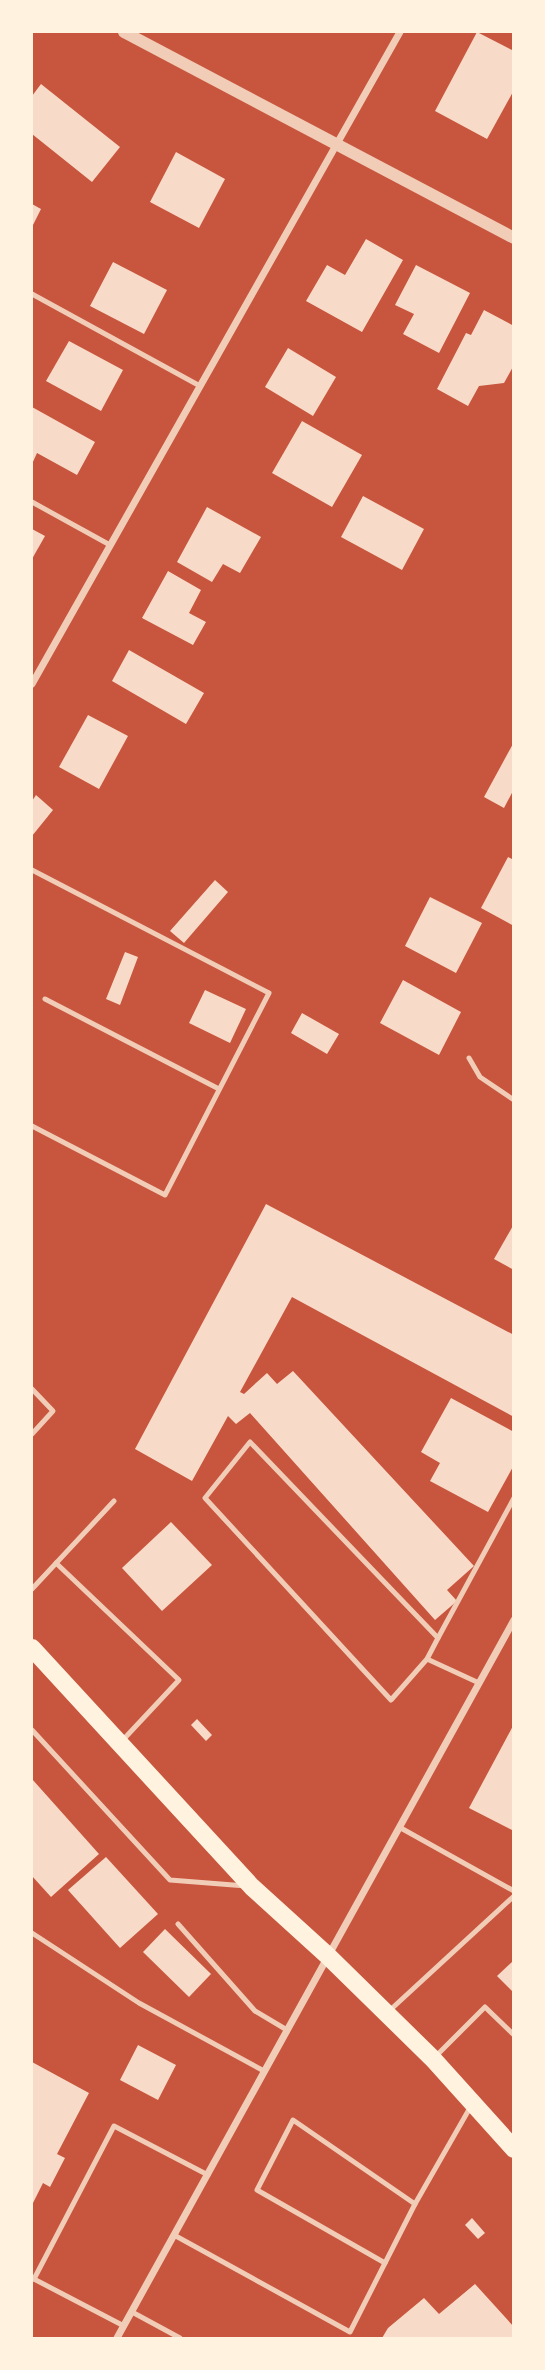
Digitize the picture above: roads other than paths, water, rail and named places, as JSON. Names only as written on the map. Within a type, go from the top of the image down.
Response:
[{"type":"main road","points":[[32,1648],[252,1887],[328,1956],[433,2059],[513,2146]]},
{"type":"street","points":[[124,32],[513,238]]},
{"type":"street","points":[[32,684],[400,32]]},
{"type":"street","points":[[117,2339],[513,1620]]},
{"type":"lane","points":[[32,294],[200,386]]},
{"type":"lane","points":[[32,502],[110,545]]},
{"type":"lane","points":[[32,870],[269,993],[165,1195],[32,1126]]},
{"type":"lane","points":[[45,999],[219,1090]]},
{"type":"lane","points":[[468,1058],[480,1077],[513,1100]]},
{"type":"lane","points":[[32,1389],[53,1411],[32,1434]]},
{"type":"lane","points":[[438,1638],[250,1442],[205,1498],[391,1700],[427,1659],[513,1498]]},
{"type":"lane","points":[[32,1589],[114,1501]]},
{"type":"lane","points":[[56,1563],[179,1680],[119,1744]]},
{"type":"lane","points":[[427,1659],[479,1683]]},
{"type":"lane","points":[[32,1730],[170,1880],[252,1887]]},
{"type":"lane","points":[[399,1827],[513,1891]]},
{"type":"lane","points":[[386,2015],[513,1896]]},
{"type":"lane","points":[[177,1924],[255,2011],[287,2030]]},
{"type":"lane","points":[[32,1933],[139,2003],[264,2071]]},
{"type":"lane","points":[[433,2059],[485,2007],[513,2035]]},
{"type":"lane","points":[[174,2235],[350,2332],[415,2204],[472,2104]]},
{"type":"lane","points":[[385,2263],[257,2190],[293,2120],[415,2204]]},
{"type":"lane","points":[[124,2326],[33,2279],[114,2126],[208,2175]]},
{"type":"lane","points":[[132,2312],[180,2339]]}]
